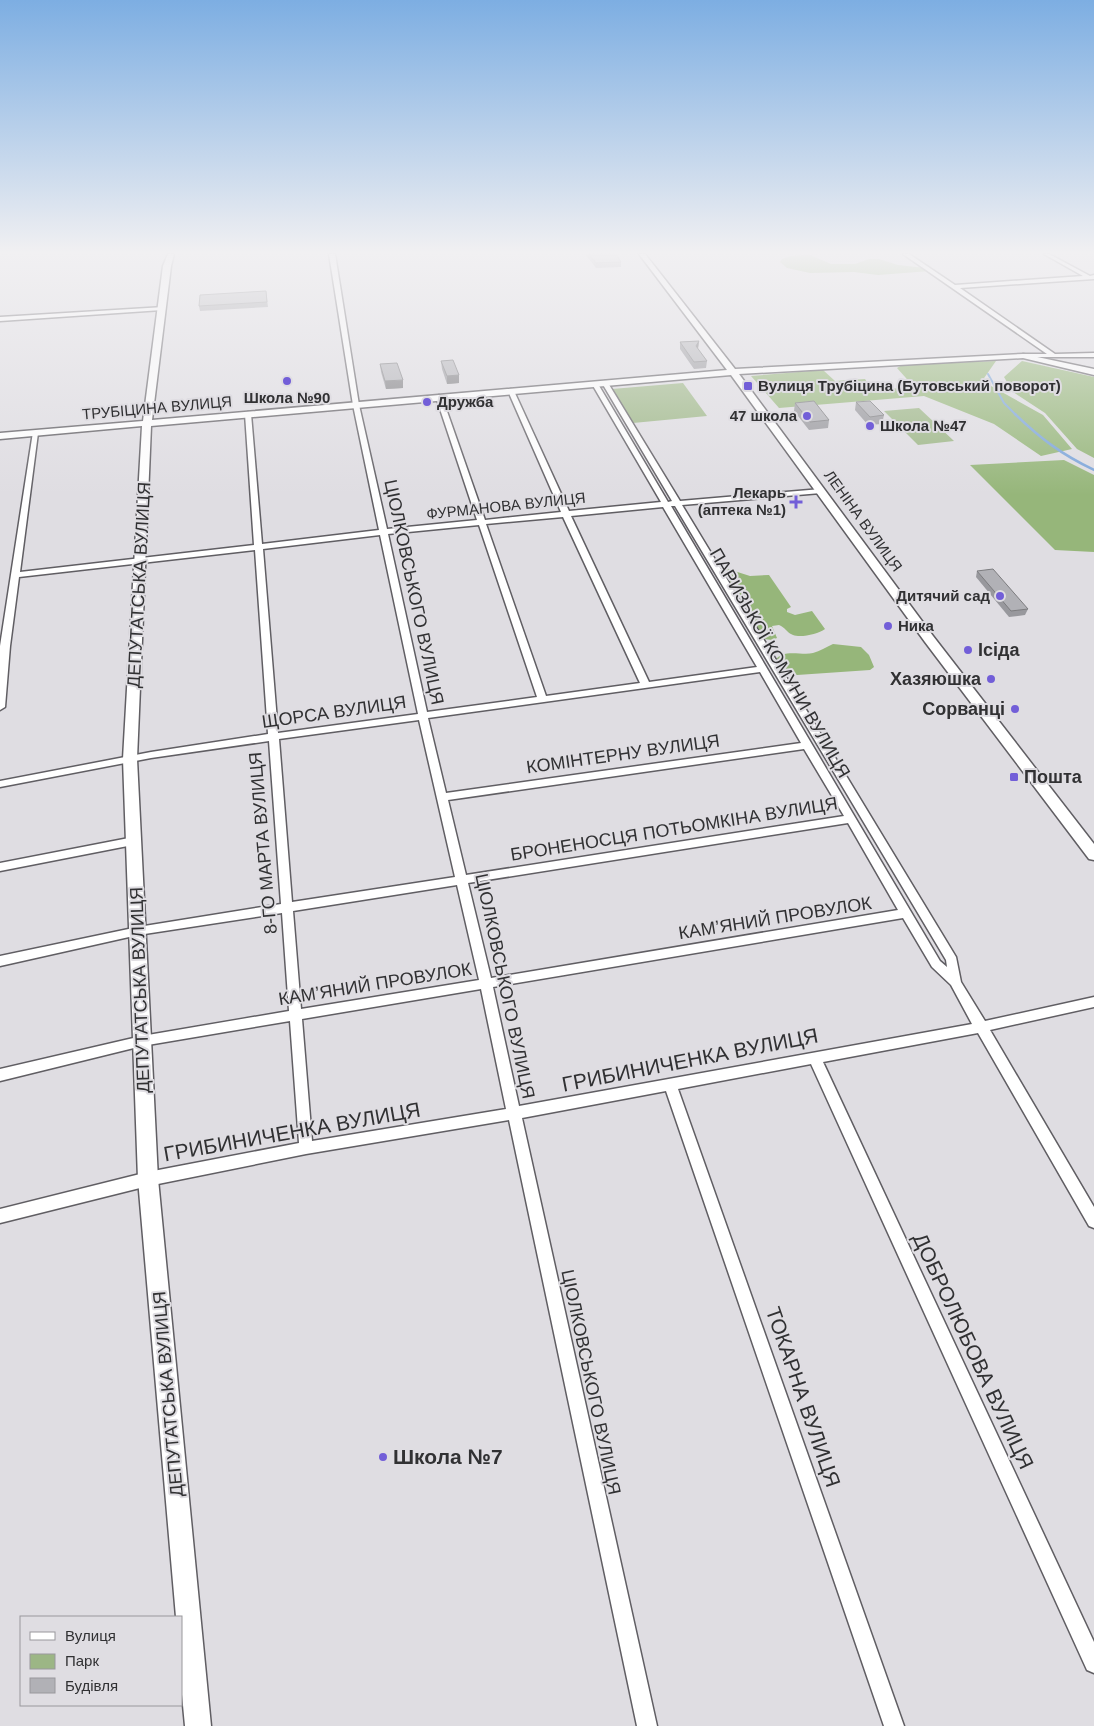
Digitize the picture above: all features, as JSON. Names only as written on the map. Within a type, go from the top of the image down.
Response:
[{"type":"street","name":"ДЕПУТАТСЬКА ВУЛИЦЯ","points":[[159,335],[147,423],[130,760],[148,1179],[198,1726]]},
{"type":"street","name":"ЦІОЛКОВСЬКОГО ВУЛИЦЯ","points":[[345,335],[356,405],[385,532],[423,716],[463,880],[515,1113],[647,1726]]},
{"type":"street","name":"ЛЕНІНА ВУЛИЦЯ","points":[[704,335],[929,639],[1094,855]]},
{"type":"street","points":[[1022,335],[1053,356]]},
{"type":"street","name":"ТРУБІЦИНА ВУЛИЦЯ","points":[[0,436],[733,372],[1023,356],[1094,355]]},
{"type":"street","points":[[1023,356],[1094,372]]},
{"type":"street","name":"ПАРИЗЬКОЇ КОМУНИ ВУЛИЦЯ","points":[[600,384],[677,503],[952,960],[955,982]]},
{"type":"street","name":"ПАРИЗЬКОЇ КОМУНИ ВУЛИЦЯ","points":[[600,384],[666,504],[851,820],[936,964],[955,982],[1094,1221]]},
{"type":"street","points":[[512,391],[566,514],[646,685]]},
{"type":"street","points":[[439,398],[542,699]]},
{"type":"street","name":"8-ГО МАРТА ВУЛИЦЯ","points":[[248,414],[272,737],[306,1148]]},
{"type":"street","points":[[0,707],[5,646],[34,433]]},
{"type":"street","name":"ФУРМАНОВА ВУЛИЦЯ","points":[[16,575],[385,532],[666,504],[821,491]]},
{"type":"street","name":"ЩОРСА ВУЛИЦЯ","points":[[0,784],[130,760],[272,737],[763,669]]},
{"type":"street","name":"КОМІНТЕРНУ ВУЛИЦЯ","points":[[443,798],[807,745]]},
{"type":"street","name":"БРОНЕНОСЦЯ ПОТЬОМКІНА ВУЛИЦЯ","points":[[0,961],[138,931],[851,820]]},
{"type":"street","points":[[0,868],[134,841]]},
{"type":"street","name":"КАМ’ЯНИЙ ПРОВУЛОК","points":[[0,1075],[142,1041],[906,913]]},
{"type":"street","name":"ГРИБИНИЧЕНКА ВУЛИЦЯ","points":[[0,1216],[148,1179],[306,1148],[515,1113],[814,1056],[982,1027],[1054,1009],[1094,1002]]},
{"type":"street","name":"ДОБРОЛЮБОВА ВУЛИЦЯ","points":[[814,1056],[1094,1663]]},
{"type":"street","name":"ТОКАРНА ВУЛИЦЯ","points":[[670,1084],[894,1726]]},
{"type":"green space","points":[[996,361],[982,381],[1043,415],[1072,449],[1041,456],[994,424],[924,396],[779,408],[751,376],[823,370],[835,381],[865,379],[871,388],[876,390],[914,387],[897,368],[902,365]]},
{"type":"green space","points":[[1022,361],[1094,377],[1094,458],[1077,449],[1045,413],[1013,392],[1004,377]]},
{"type":"green space","points":[[683,383],[707,416],[633,423],[612,389]]},
{"type":"green space","points":[[919,408],[954,441],[918,445],[884,411]]},
{"type":"green space","points":[[1064,460],[1094,475],[1094,552],[1055,550],[970,465]]},
{"type":"green space","points":[[728,569],[750,576],[769,575],[791,607],[787,609],[787,612],[795,615],[812,611],[825,629],[809,635],[796,636],[779,625],[772,626],[777,638],[772,640],[764,639],[721,570]]},
{"type":"green space","points":[[833,644],[861,647],[869,655],[874,667],[870,670],[797,675],[781,671],[775,661],[782,655],[813,653]]},
{"type":"building","points":[[699,341],[696,346],[707,361],[694,362],[680,342]]},
{"type":"building","points":[[453,360],[459,375],[447,376],[441,361]]},
{"type":"building","points":[[397,363],[403,380],[385,381],[380,364]]},
{"type":"building","points":[[814,401],[829,420],[810,422],[795,403]]},
{"type":"building","points":[[870,401],[884,415],[870,417],[856,402]]},
{"type":"building","points":[[993,569],[1028,609],[1011,611],[977,571]]},
{"type":"waterway","points":[[988,374],[1004,403],[1015,414]]},
{"type":"waterway","points":[[1015,414],[1052,445],[1094,470]]},
{"type":"place","name":"Школа №90","points":[[287,381]]},
{"type":"place","name":"Вулиця Трубіцина (Бутовський поворот)","points":[[748,386]]},
{"type":"place","name":"Дружба","points":[[427,402]]},
{"type":"place","name":"47 школа","points":[[807,416]]},
{"type":"place","name":"Школа №47","points":[[870,426]]},
{"type":"place","name":"Лекарь (аптека №1)","points":[[796,502]]},
{"type":"place","name":"Дитячий сад","points":[[1000,596]]},
{"type":"place","name":"Ника","points":[[888,626]]},
{"type":"place","name":"Ісіда","points":[[968,650]]},
{"type":"place","name":"Хазяюшка","points":[[991,679]]},
{"type":"place","name":"Сорванці","points":[[1015,709]]},
{"type":"place","name":"Пошта","points":[[1014,777]]},
{"type":"place","name":"Школа №7","points":[[383,1457]]}]
